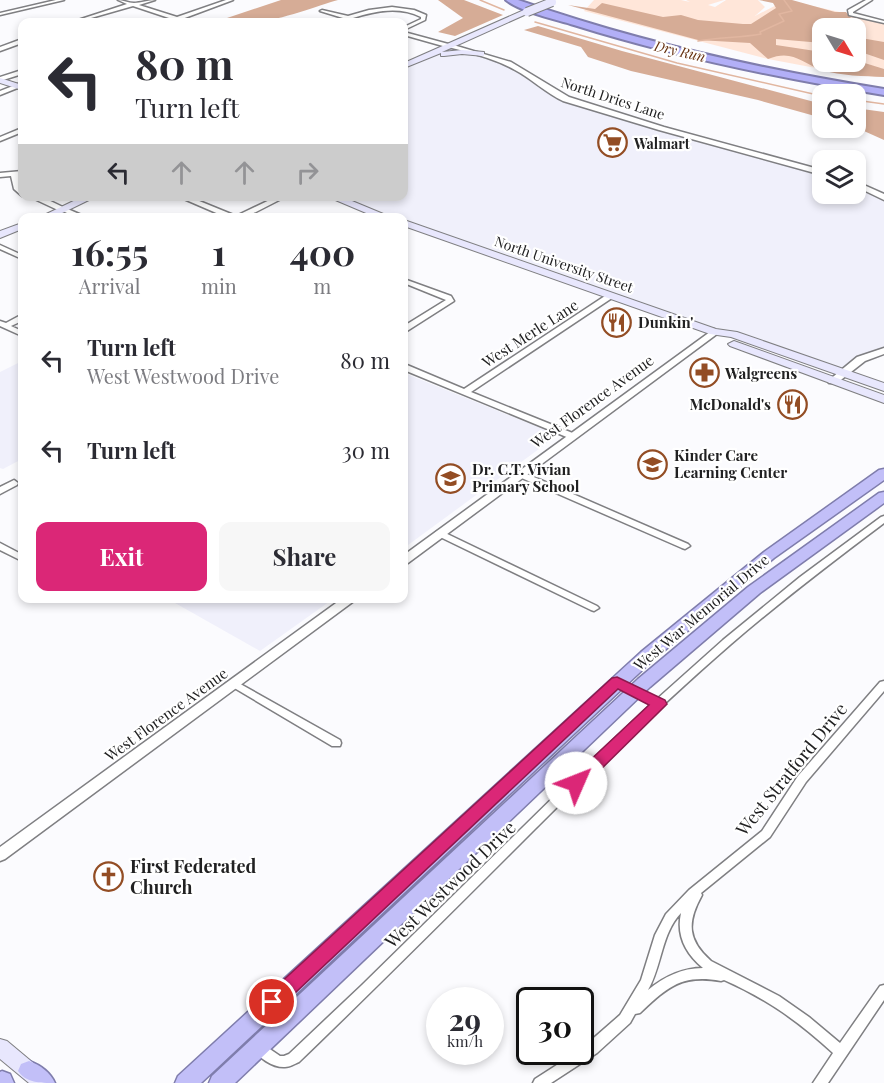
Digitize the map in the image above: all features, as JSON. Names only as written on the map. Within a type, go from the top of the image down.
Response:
[{"type":"highway","points":[[510,0],[591,27],[691,54],[764,71],[884,88]]},
{"type":"highway","points":[[530,0],[554,4],[647,37],[758,64],[884,88]]},
{"type":"highway","name":"West War Memorial Drive","points":[[186,1083],[617,682],[769,555],[884,473]]},
{"type":"highway","name":"West War Memorial Drive","points":[[220,1083],[635,691],[738,603],[857,514],[884,497]]},
{"type":"highway","points":[[177,1083],[272,1002]]},
{"type":"highway","points":[[225,1083],[258,1047]]},
{"type":"main road","points":[[408,65],[527,12],[554,4]]},
{"type":"main road","points":[[484,31],[468,44],[472,49],[484,55]]},
{"type":"main road","points":[[408,65],[451,52],[484,55]]},
{"type":"main road","points":[[0,80],[18,86]]},
{"type":"main road","points":[[54,213],[81,201]]},
{"type":"main road","points":[[343,201],[375,213]]},
{"type":"main road","name":"North University Street","points":[[408,224],[714,332],[733,334],[838,377],[884,387]]},
{"type":"main road","points":[[0,235],[18,228]]},
{"type":"main road","name":"North University Street","points":[[714,332],[725,340],[762,355],[794,361],[827,371],[884,399]]},
{"type":"main road","points":[[0,1047],[39,1079]]},
{"type":"street","points":[[0,14],[62,0]]},
{"type":"street","points":[[120,0],[173,18]]},
{"type":"street","points":[[88,18],[153,0]]},
{"type":"street","points":[[179,18],[231,0]]},
{"type":"street","points":[[870,0],[850,11],[851,14],[884,22]]},
{"type":"street","points":[[322,11],[348,18],[378,8],[406,8],[424,16],[423,20],[408,27]]},
{"type":"street","name":"North Dries Lane","points":[[408,35],[484,55],[516,67],[563,98],[812,170]]},
{"type":"street","points":[[0,49],[18,43]]},
{"type":"street","points":[[0,80],[18,73]]},
{"type":"street","points":[[0,93],[18,88]]},
{"type":"street","points":[[0,139],[18,132]]},
{"type":"street","points":[[0,175],[18,173]]},
{"type":"street","points":[[866,188],[884,197]]},
{"type":"street","points":[[44,201],[72,213]]},
{"type":"street","points":[[193,201],[223,213]]},
{"type":"street","points":[[247,213],[273,201]]},
{"type":"street","points":[[0,248],[18,255]]},
{"type":"street","points":[[408,283],[450,300],[449,303],[408,328]]},
{"type":"street","name":"West Merle Lane","points":[[465,392],[610,296]]},
{"type":"street","points":[[2,326],[18,320]]},
{"type":"street","points":[[2,326],[18,332]]},
{"type":"street","name":"West Florence Avenue","points":[[408,557],[714,332]]},
{"type":"street","points":[[838,377],[861,359],[884,351]]},
{"type":"street","points":[[408,369],[572,436]]},
{"type":"street","points":[[520,474],[685,546]]},
{"type":"street","points":[[0,491],[14,483]]},
{"type":"street","name":"West Westwood Drive","points":[[258,1047],[279,1062],[286,1062],[294,1058],[659,704],[752,621],[884,519]]},
{"type":"street","points":[[439,533],[594,608]]},
{"type":"street","points":[[0,546],[18,556]]},
{"type":"street","name":"West Florence Avenue","points":[[0,855],[345,603]]},
{"type":"street","points":[[617,682],[659,704]]},
{"type":"street","points":[[236,684],[336,743]]},
{"type":"street","name":"West Stratford Drive","points":[[540,1083],[592,1049],[620,1024],[642,992],[661,935],[670,917],[689,897],[766,834],[802,779],[884,684]]},
{"type":"street","points":[[710,879],[690,903],[685,931],[690,945],[701,961],[791,1010],[841,1052]]},
{"type":"street","points":[[620,1024],[657,988],[675,978],[698,973],[735,980]]},
{"type":"street","points":[[820,1083],[884,990]]},
{"type":"shaded area","points":[[281,0],[338,0],[278,18],[227,18]]},
{"type":"shaded area","points":[[438,0],[464,0],[503,15],[455,36],[438,32],[463,18]]},
{"type":"shaded area","points":[[594,0],[681,0],[690,2],[686,0],[724,0],[708,5],[715,7],[726,0],[758,0],[765,7],[755,16],[786,0],[884,22],[884,77],[837,72],[866,72],[866,18],[812,18],[812,67],[768,59],[584,11]]},
{"type":"shaded area","points":[[759,0],[792,0],[835,12],[846,12],[851,18],[812,18],[812,42],[776,39],[776,45],[812,50],[812,66],[791,56],[777,56],[768,59],[750,43],[698,40],[568,5],[595,9],[602,3],[663,17],[681,15],[698,20],[751,24],[776,8],[773,3]]},
{"type":"shaded area","points":[[538,26],[622,51],[812,101],[812,115],[758,100],[631,71],[588,57],[581,47],[524,30]]},
{"type":"shaded area","points":[[866,39],[884,42],[884,60],[866,54]]},
{"type":"shaded area","points":[[450,46],[492,57],[516,67],[563,98],[812,170],[812,204],[866,204],[866,188],[884,197],[884,351],[842,372],[408,221],[408,213],[385,213],[348,201],[408,201],[408,64]]},
{"type":"shaded area","points":[[866,63],[884,69],[884,77],[829,72],[866,72]]},
{"type":"shaded area","points":[[866,110],[884,112],[884,140],[866,132]]},
{"type":"shaded area","points":[[18,363],[18,461],[3,469],[0,468],[0,372]]},
{"type":"shaded area","name":"Dr. C.T. Vivian Primary School","points":[[408,375],[558,435],[408,545]]},
{"type":"shaded area","points":[[175,603],[327,603],[260,651]]},
{"type":"waterway","name":"Dry Run","points":[[480,0],[504,10]]},
{"type":"waterway","points":[[698,41],[761,34],[760,32],[784,21],[779,14],[792,11],[784,0]]},
{"type":"waterway","name":"Dry Run","points":[[535,22],[677,63],[812,94]]},
{"type":"waterway","name":"Dry Run","points":[[866,102],[884,104]]},
{"type":"place","name":"Walmart","points":[[613,143]]},
{"type":"place","name":"Dunkin'","points":[[617,322]]},
{"type":"place","name":"Walgreens","points":[[704,373]]},
{"type":"place","name":"McDonald's","points":[[792,404]]},
{"type":"place","name":"Kinder Care Learning Center","points":[[653,464]]},
{"type":"place","name":"Dr. C.T. Vivian Primary School","points":[[451,478]]},
{"type":"place","name":"First Federated Church","points":[[109,876]]},
{"type":"route","points":[[272,1002],[617,682],[659,704],[576,783]]}]
